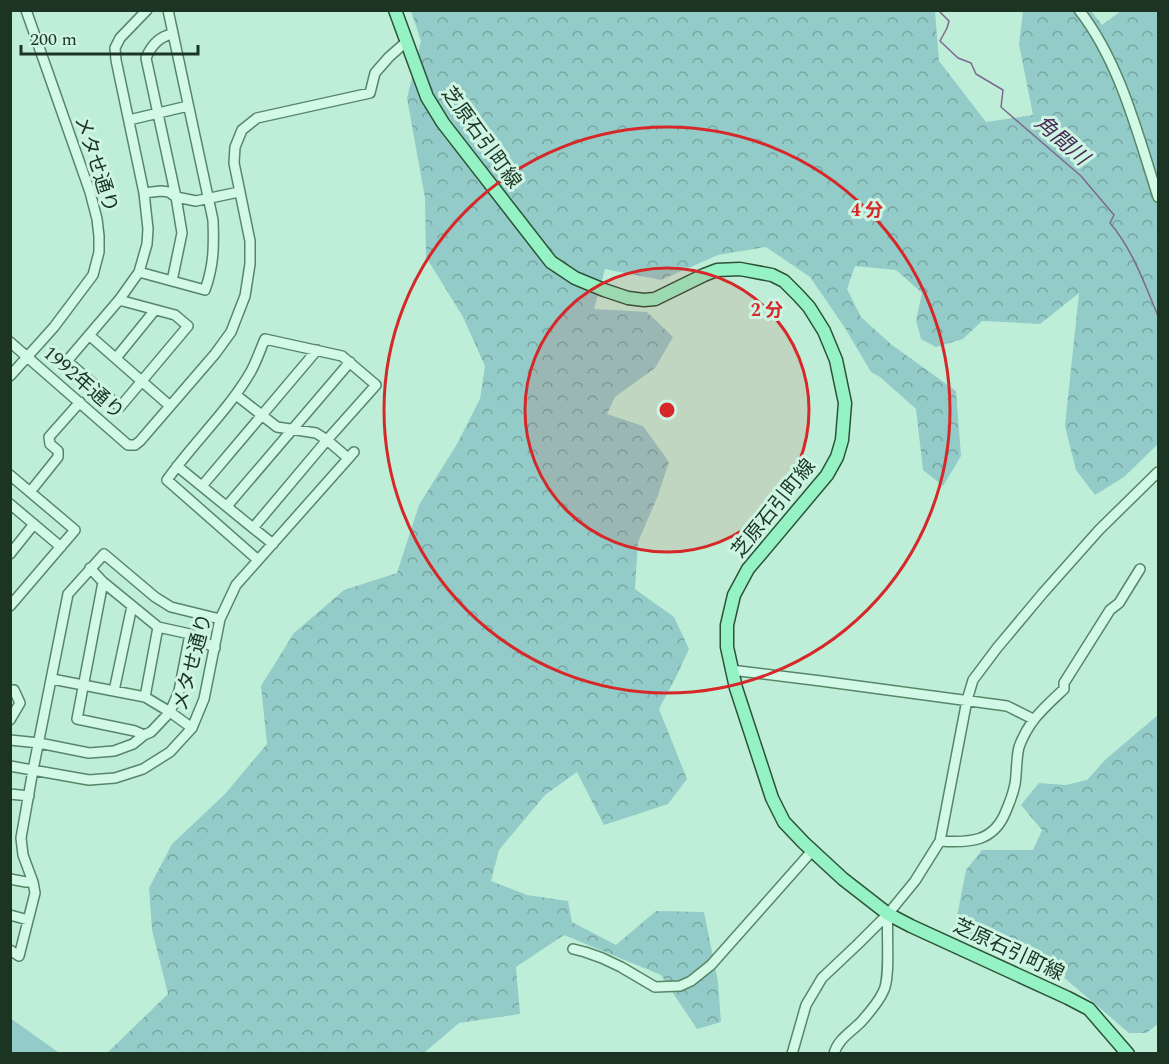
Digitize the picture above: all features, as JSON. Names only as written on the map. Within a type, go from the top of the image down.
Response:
[{"type":"main road","name":"芝原石引町線","points":[[395,10],[426,97],[443,123],[551,262],[576,278],[604,290],[628,298],[644,300],[655,299],[704,274],[717,270],[740,269],[772,275],[784,281],[808,307],[824,331],[836,360],[845,403],[842,440],[837,457],[827,475],[748,569],[734,595],[727,625],[727,647],[731,670],[772,798],[784,822],[812,851],[888,914],[1089,1009],[1128,1053]]},
{"type":"street","name":"メタせ通り","points":[[10,376],[54,327],[93,275],[99,252],[97,219],[90,192],[26,10]]},
{"type":"street","points":[[119,300],[175,315],[188,326],[120,407],[66,361],[119,300],[139,272],[147,244],[148,229],[144,193],[115,48],[120,38],[147,10]]},
{"type":"street","points":[[139,272],[205,290],[211,273],[214,245],[213,220],[168,10]]},
{"type":"street","points":[[1079,10],[1092,26],[1105,49],[1128,107],[1158,197]]},
{"type":"street","points":[[172,281],[182,233],[146,58],[150,48],[164,35],[173,34]]},
{"type":"street","points":[[89,335],[170,406],[231,332],[245,296],[250,264],[250,241],[234,163],[236,147],[242,130],[257,118],[370,93],[375,73],[406,42]]},
{"type":"street","points":[[129,120],[188,106]]},
{"type":"street","points":[[144,193],[169,192],[176,197],[196,201],[239,192]]},
{"type":"street","points":[[116,358],[155,310]]},
{"type":"street","points":[[253,528],[376,385],[342,356],[264,339],[252,371],[236,395],[167,480],[258,560]]},
{"type":"street","name":"1992年通り","points":[[10,342],[128,445],[135,445],[140,441],[170,406]]},
{"type":"street","points":[[202,486],[317,350]]},
{"type":"street","points":[[227,506],[350,362]]},
{"type":"street","points":[[236,395],[277,427],[316,433],[327,440]]},
{"type":"street","points":[[30,492],[58,458],[58,451],[50,444],[48,437],[80,402]]},
{"type":"street","name":"メタせ通り","points":[[10,766],[89,780],[115,778],[143,769],[170,752],[192,728],[204,699],[220,619],[236,585],[351,455],[327,440]]},
{"type":"street","points":[[177,466],[273,544]]},
{"type":"street","points":[[792,1053],[806,1005],[822,978],[888,914],[915,881],[940,841],[967,700],[973,680],[1043,593],[1099,530],[1158,472]]},
{"type":"street","points":[[10,475],[75,530],[10,606]]},
{"type":"street","points":[[11,505],[61,547]]},
{"type":"street","points":[[10,554],[34,524]]},
{"type":"street","points":[[10,950],[19,956],[35,893],[23,855],[21,838],[68,594],[104,554],[155,597],[171,607],[220,619]]},
{"type":"street","points":[[90,568],[103,582],[158,627],[190,634],[215,648]]},
{"type":"street","points":[[940,841],[976,840],[989,835],[997,827],[1004,817],[1013,794],[1018,750],[1033,719],[1064,689],[1064,683],[1110,610],[1119,603],[1140,569]]},
{"type":"street","points":[[103,582],[77,719],[135,731],[144,735]]},
{"type":"street","points":[[114,691],[132,606]]},
{"type":"street","points":[[145,697],[158,627]]},
{"type":"street","points":[[10,740],[39,743],[88,753],[114,751],[133,744],[151,732],[170,711],[179,691],[190,634]]},
{"type":"street","points":[[731,670],[1006,706],[1033,719]]},
{"type":"street","points":[[51,679],[145,697],[170,711],[192,728]]},
{"type":"street","points":[[10,690],[14,690],[20,703],[10,720]]},
{"type":"street","points":[[10,794],[29,796]]},
{"type":"street","points":[[573,949],[621,967],[649,985],[655,987],[680,986],[691,981],[711,965],[812,851]]},
{"type":"street","points":[[10,879],[33,882]]},
{"type":"street","points":[[834,1053],[836,1046],[862,1020],[884,991],[887,978],[888,914]]},
{"type":"street","points":[[10,915],[28,920]]},
{"type":"green space","points":[[411,11],[935,11],[939,61],[986,122],[1033,115],[1019,44],[1023,11],[1091,11],[1102,25],[1121,11],[1158,11],[1158,444],[1124,477],[1095,495],[1076,470],[1065,426],[1079,293],[1040,324],[982,321],[963,339],[936,347],[921,339],[916,320],[922,293],[896,270],[855,266],[847,289],[861,317],[892,345],[956,391],[961,456],[943,486],[923,470],[916,409],[880,377],[871,372],[845,328],[810,277],[766,247],[718,255],[661,280],[605,269],[594,309],[647,312],[673,337],[655,368],[615,397],[607,414],[643,426],[669,462],[657,498],[638,542],[635,589],[674,617],[689,649],[659,709],[687,779],[668,804],[604,825],[577,772],[545,795],[499,850],[491,881],[527,895],[568,901],[572,922],[616,945],[656,911],[704,912],[718,982],[721,1022],[697,1029],[661,975],[564,935],[516,967],[520,1014],[459,1023],[424,1053],[106,1054],[168,994],[152,930],[149,888],[172,844],[225,794],[267,744],[261,686],[294,633],[344,590],[397,573],[419,505],[457,444],[480,399],[485,366],[463,317],[426,257],[425,198],[407,98],[421,41]]},
{"type":"green space","points":[[1158,715],[1158,1024],[1146,1033],[1129,1033],[1061,975],[955,927],[966,870],[982,850],[1033,850],[1042,830],[1021,805],[1039,783],[1066,785],[1087,780],[1106,759]]},
{"type":"green space","points":[[10,1018],[58,1052],[11,1053]]},
{"type":"waterway","name":"角間川","points":[[938,10],[949,21],[940,41],[958,58],[971,63],[976,74],[1003,90],[1001,107],[1081,176],[1114,215],[1110,223],[1132,256],[1158,316]]}]
